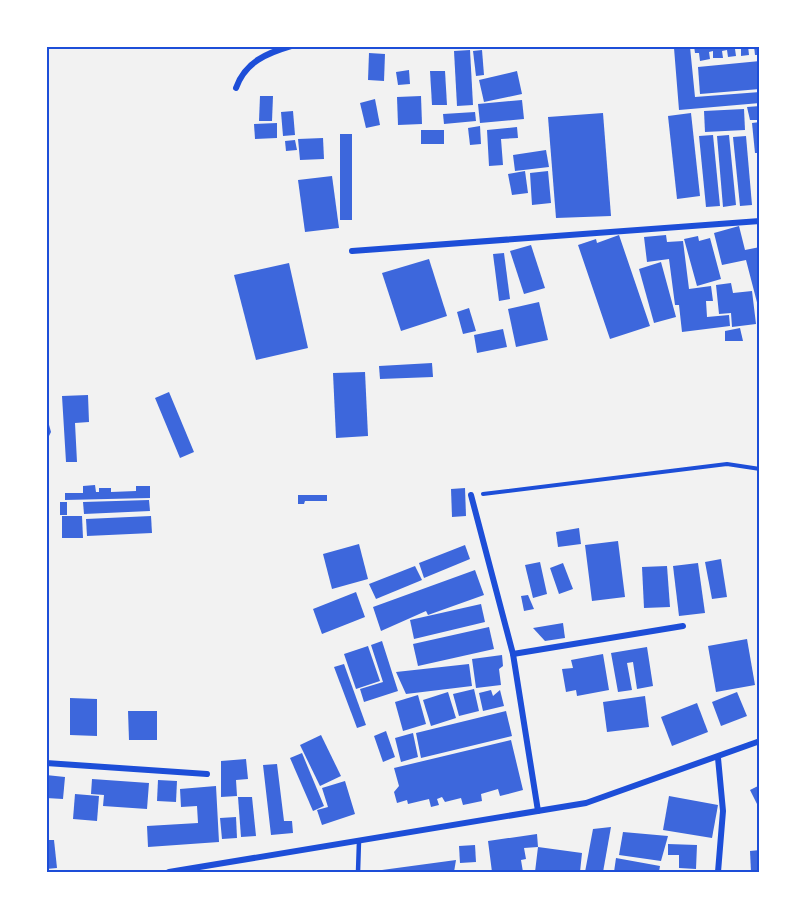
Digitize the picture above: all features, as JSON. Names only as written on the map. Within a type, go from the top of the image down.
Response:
[{"type":"street","points":[[236,88],[239,80],[256,59],[291,46]]},
{"type":"street","points":[[352,251],[759,221]]},
{"type":"street","points":[[471,495],[513,654],[538,811]]},
{"type":"street","points":[[513,654],[683,626]]},
{"type":"street","points":[[168,873],[586,802],[718,758],[759,741]]},
{"type":"street","points":[[718,758],[723,811],[718,873]]},
{"type":"street","points":[[46,763],[207,774]]},
{"type":"lane","points":[[358,873],[359,841]]},
{"type":"path","points":[[471,495],[727,464],[759,469]]},
{"type":"building","points":[[694,46],[748,46],[749,55],[741,56],[741,49],[735,49],[736,56],[728,57],[727,50],[722,51],[723,58],[713,58],[713,51],[709,52],[710,59],[700,61],[699,53],[695,53]]},
{"type":"building","points":[[754,46],[760,46],[760,55],[755,55]]},
{"type":"building","points":[[690,47],[695,97],[760,92],[760,103],[679,110],[674,48]]},
{"type":"building","points":[[470,50],[473,105],[457,106],[454,51]]},
{"type":"building","points":[[482,50],[484,75],[476,76],[473,51]]},
{"type":"building","points":[[369,53],[385,54],[384,81],[368,80]]},
{"type":"building","points":[[760,61],[760,89],[700,94],[698,67]]},
{"type":"building","points":[[409,70],[410,84],[398,85],[396,72]]},
{"type":"building","points":[[430,71],[445,71],[447,105],[432,105]]},
{"type":"building","points":[[517,71],[522,94],[484,102],[479,80]]},
{"type":"building","points":[[260,96],[273,96],[272,121],[259,121]]},
{"type":"building","points":[[421,96],[422,124],[398,125],[397,97]]},
{"type":"building","points":[[375,99],[380,125],[366,128],[360,103]]},
{"type":"building","points":[[522,100],[524,119],[480,123],[478,104]]},
{"type":"building","points":[[760,106],[760,120],[750,120],[747,107]]},
{"type":"building","points":[[744,109],[745,130],[705,132],[704,111]]},
{"type":"building","points":[[293,111],[295,135],[283,136],[281,112]]},
{"type":"building","points":[[475,112],[476,121],[444,124],[443,114]]},
{"type":"building","points":[[603,113],[611,216],[556,218],[548,117]]},
{"type":"building","points":[[691,113],[700,196],[677,199],[668,116]]},
{"type":"building","points":[[760,122],[760,153],[755,153],[752,123]]},
{"type":"building","points":[[277,123],[277,138],[255,139],[254,124]]},
{"type":"building","points":[[480,126],[481,144],[470,145],[468,128]]},
{"type":"building","points":[[517,127],[518,138],[501,139],[503,165],[489,166],[487,130]]},
{"type":"building","points":[[421,130],[444,130],[444,144],[421,144]]},
{"type":"building","points":[[340,134],[352,134],[352,220],[340,220]]},
{"type":"building","points":[[713,135],[720,206],[706,207],[699,136]]},
{"type":"building","points":[[729,135],[736,205],[723,207],[717,136]]},
{"type":"building","points":[[746,136],[752,205],[740,206],[733,137]]},
{"type":"building","points":[[323,138],[324,159],[300,160],[298,139]]},
{"type":"building","points":[[295,140],[297,150],[286,151],[285,141]]},
{"type":"building","points":[[546,150],[549,167],[515,171],[513,155]]},
{"type":"building","points":[[525,171],[528,193],[512,195],[508,174]]},
{"type":"building","points":[[548,171],[551,203],[532,205],[530,173]]},
{"type":"building","points":[[332,176],[339,228],[305,232],[298,180]]},
{"type":"building","points":[[739,226],[745,250],[760,247],[760,314],[746,260],[722,265],[714,233]]},
{"type":"building","points":[[619,235],[650,326],[610,339],[578,245],[596,239],[597,243]]},
{"type":"building","points":[[666,235],[667,242],[683,241],[689,289],[711,286],[713,301],[706,301],[707,317],[729,315],[730,326],[682,332],[679,305],[675,305],[669,259],[647,262],[644,237]]},
{"type":"building","points":[[698,236],[699,241],[710,238],[721,279],[697,286],[684,239]]},
{"type":"building","points":[[531,245],[545,288],[524,294],[510,251]]},
{"type":"building","points":[[504,253],[510,299],[499,301],[493,254]]},
{"type":"building","points":[[429,259],[447,316],[401,331],[382,273]]},
{"type":"building","points":[[661,262],[676,317],[654,323],[639,269]]},
{"type":"building","points":[[289,263],[308,348],[256,360],[234,275]]},
{"type":"building","points":[[731,283],[733,293],[752,291],[756,324],[732,327],[731,313],[719,314],[716,285]]},
{"type":"building","points":[[539,302],[548,340],[516,347],[508,309]]},
{"type":"building","points":[[469,308],[476,331],[463,334],[457,312]]},
{"type":"building","points":[[740,328],[743,341],[725,341],[725,331]]},
{"type":"building","points":[[503,329],[507,347],[477,353],[474,335]]},
{"type":"building","points":[[432,363],[433,377],[380,379],[379,366]]},
{"type":"building","points":[[365,372],[368,436],[336,438],[333,373]]},
{"type":"building","points":[[169,392],[194,452],[180,458],[155,398]]},
{"type":"building","points":[[88,395],[89,422],[75,423],[77,462],[66,462],[62,396]]},
{"type":"building","points":[[46,414],[51,432],[46,442]]},
{"type":"building","points":[[95,485],[96,492],[99,492],[99,488],[111,488],[111,492],[136,491],[136,486],[150,486],[150,498],[65,500],[65,493],[83,493],[83,486]]},
{"type":"building","points":[[465,488],[466,516],[452,517],[451,489]]},
{"type":"building","points":[[298,495],[327,495],[327,501],[305,501],[304,504],[298,504]]},
{"type":"building","points":[[149,500],[150,511],[84,514],[83,502]]},
{"type":"building","points":[[60,502],[67,502],[67,515],[60,515]]},
{"type":"building","points":[[62,516],[82,516],[83,538],[62,538]]},
{"type":"building","points":[[151,516],[152,533],[87,536],[86,519]]},
{"type":"building","points":[[579,528],[581,544],[558,547],[556,532]]},
{"type":"building","points":[[618,541],[625,597],[592,601],[585,545]]},
{"type":"building","points":[[359,544],[368,579],[332,589],[323,554]]},
{"type":"building","points":[[465,545],[470,559],[424,578],[419,563]]},
{"type":"building","points":[[721,559],[727,597],[712,599],[705,562]]},
{"type":"building","points":[[540,562],[547,594],[533,598],[525,565]]},
{"type":"building","points":[[563,563],[573,589],[559,594],[550,568]]},
{"type":"building","points":[[698,563],[705,613],[679,616],[673,566]]},
{"type":"building","points":[[415,566],[422,580],[376,599],[369,584]]},
{"type":"building","points":[[667,566],[670,607],[644,608],[642,567]]},
{"type":"building","points":[[475,570],[484,595],[428,615],[426,611],[381,631],[373,607]]},
{"type":"building","points":[[356,592],[365,617],[322,634],[313,609]]},
{"type":"building","points":[[528,595],[534,609],[524,611],[521,596]]},
{"type":"building","points":[[481,604],[485,622],[414,639],[410,620]]},
{"type":"building","points":[[563,623],[565,638],[545,641],[533,628]]},
{"type":"building","points":[[489,627],[494,649],[418,666],[413,644]]},
{"type":"building","points":[[747,639],[755,685],[716,692],[708,646]]},
{"type":"building","points":[[382,641],[398,691],[364,702],[360,689],[383,682],[371,645]]},
{"type":"building","points":[[368,646],[380,681],[356,689],[344,654]]},
{"type":"building","points":[[647,647],[653,686],[637,689],[633,662],[627,663],[632,690],[618,692],[611,653]]},
{"type":"building","points":[[603,654],[609,690],[577,696],[576,690],[566,692],[562,669],[573,668],[571,660]]},
{"type":"building","points":[[502,655],[503,666],[499,669],[501,685],[476,688],[472,659]]},
{"type":"building","points":[[344,664],[366,725],[357,728],[334,667]]},
{"type":"building","points":[[469,664],[472,686],[406,694],[396,672]]},
{"type":"building","points":[[474,689],[479,711],[459,716],[453,694]]},
{"type":"building","points":[[491,690],[493,696],[500,690],[504,706],[483,711],[479,693]]},
{"type":"building","points":[[448,692],[456,718],[431,726],[423,700]]},
{"type":"building","points":[[737,692],[747,716],[721,726],[712,702]]},
{"type":"building","points":[[418,695],[426,724],[403,731],[395,702]]},
{"type":"building","points":[[645,696],[649,727],[607,732],[603,702]]},
{"type":"building","points":[[70,698],[97,699],[97,736],[70,735]]},
{"type":"building","points":[[697,703],[708,732],[672,746],[661,717]]},
{"type":"building","points":[[128,711],[157,711],[157,740],[129,740]]},
{"type":"building","points":[[506,711],[512,736],[421,758],[416,733]]},
{"type":"building","points":[[386,731],[395,757],[383,762],[374,736]]},
{"type":"building","points":[[413,733],[418,757],[401,762],[395,738]]},
{"type":"building","points":[[321,735],[341,776],[320,786],[300,745]]},
{"type":"building","points":[[511,740],[523,790],[500,796],[498,789],[481,794],[482,801],[463,805],[461,798],[445,802],[442,797],[437,799],[439,805],[431,807],[429,799],[408,804],[407,800],[397,803],[394,792],[399,786],[394,768]]},
{"type":"building","points":[[302,753],[324,806],[313,811],[290,758]]},
{"type":"building","points":[[246,759],[248,779],[236,780],[237,796],[221,797],[221,761]]},
{"type":"building","points":[[277,764],[284,821],[292,821],[293,833],[271,835],[263,765]]},
{"type":"building","points":[[46,775],[65,777],[63,799],[46,798]]},
{"type":"building","points":[[92,779],[149,783],[147,809],[103,806],[104,795],[91,794]]},
{"type":"building","points":[[158,780],[177,781],[176,802],[157,801]]},
{"type":"building","points":[[345,781],[355,814],[322,825],[317,810],[328,807],[322,788]]},
{"type":"building","points":[[760,785],[760,810],[750,790]]},
{"type":"building","points":[[216,786],[219,842],[148,847],[147,826],[198,823],[197,806],[181,807],[180,789]]},
{"type":"building","points":[[75,794],[99,796],[97,821],[73,819]]},
{"type":"building","points":[[669,796],[718,805],[712,838],[663,830]]},
{"type":"building","points":[[238,797],[252,797],[256,836],[241,837]]},
{"type":"building","points":[[236,817],[237,838],[222,839],[220,818]]},
{"type":"building","points":[[611,827],[603,872],[585,872],[593,829]]},
{"type":"building","points":[[623,832],[668,836],[661,861],[619,855]]},
{"type":"building","points":[[537,834],[538,847],[524,848],[526,859],[521,860],[523,872],[492,872],[488,841]]},
{"type":"building","points":[[46,840],[54,840],[57,868],[46,869]]},
{"type":"building","points":[[668,844],[697,845],[696,869],[679,868],[679,855],[668,855]]},
{"type":"building","points":[[475,845],[476,862],[460,863],[459,846]]},
{"type":"building","points":[[538,847],[582,853],[580,872],[535,872]]},
{"type":"building","points":[[760,850],[760,872],[751,872],[750,851]]},
{"type":"building","points":[[616,858],[660,866],[659,872],[614,872]]},
{"type":"building","points":[[456,860],[454,872],[381,872],[382,870]]}]
